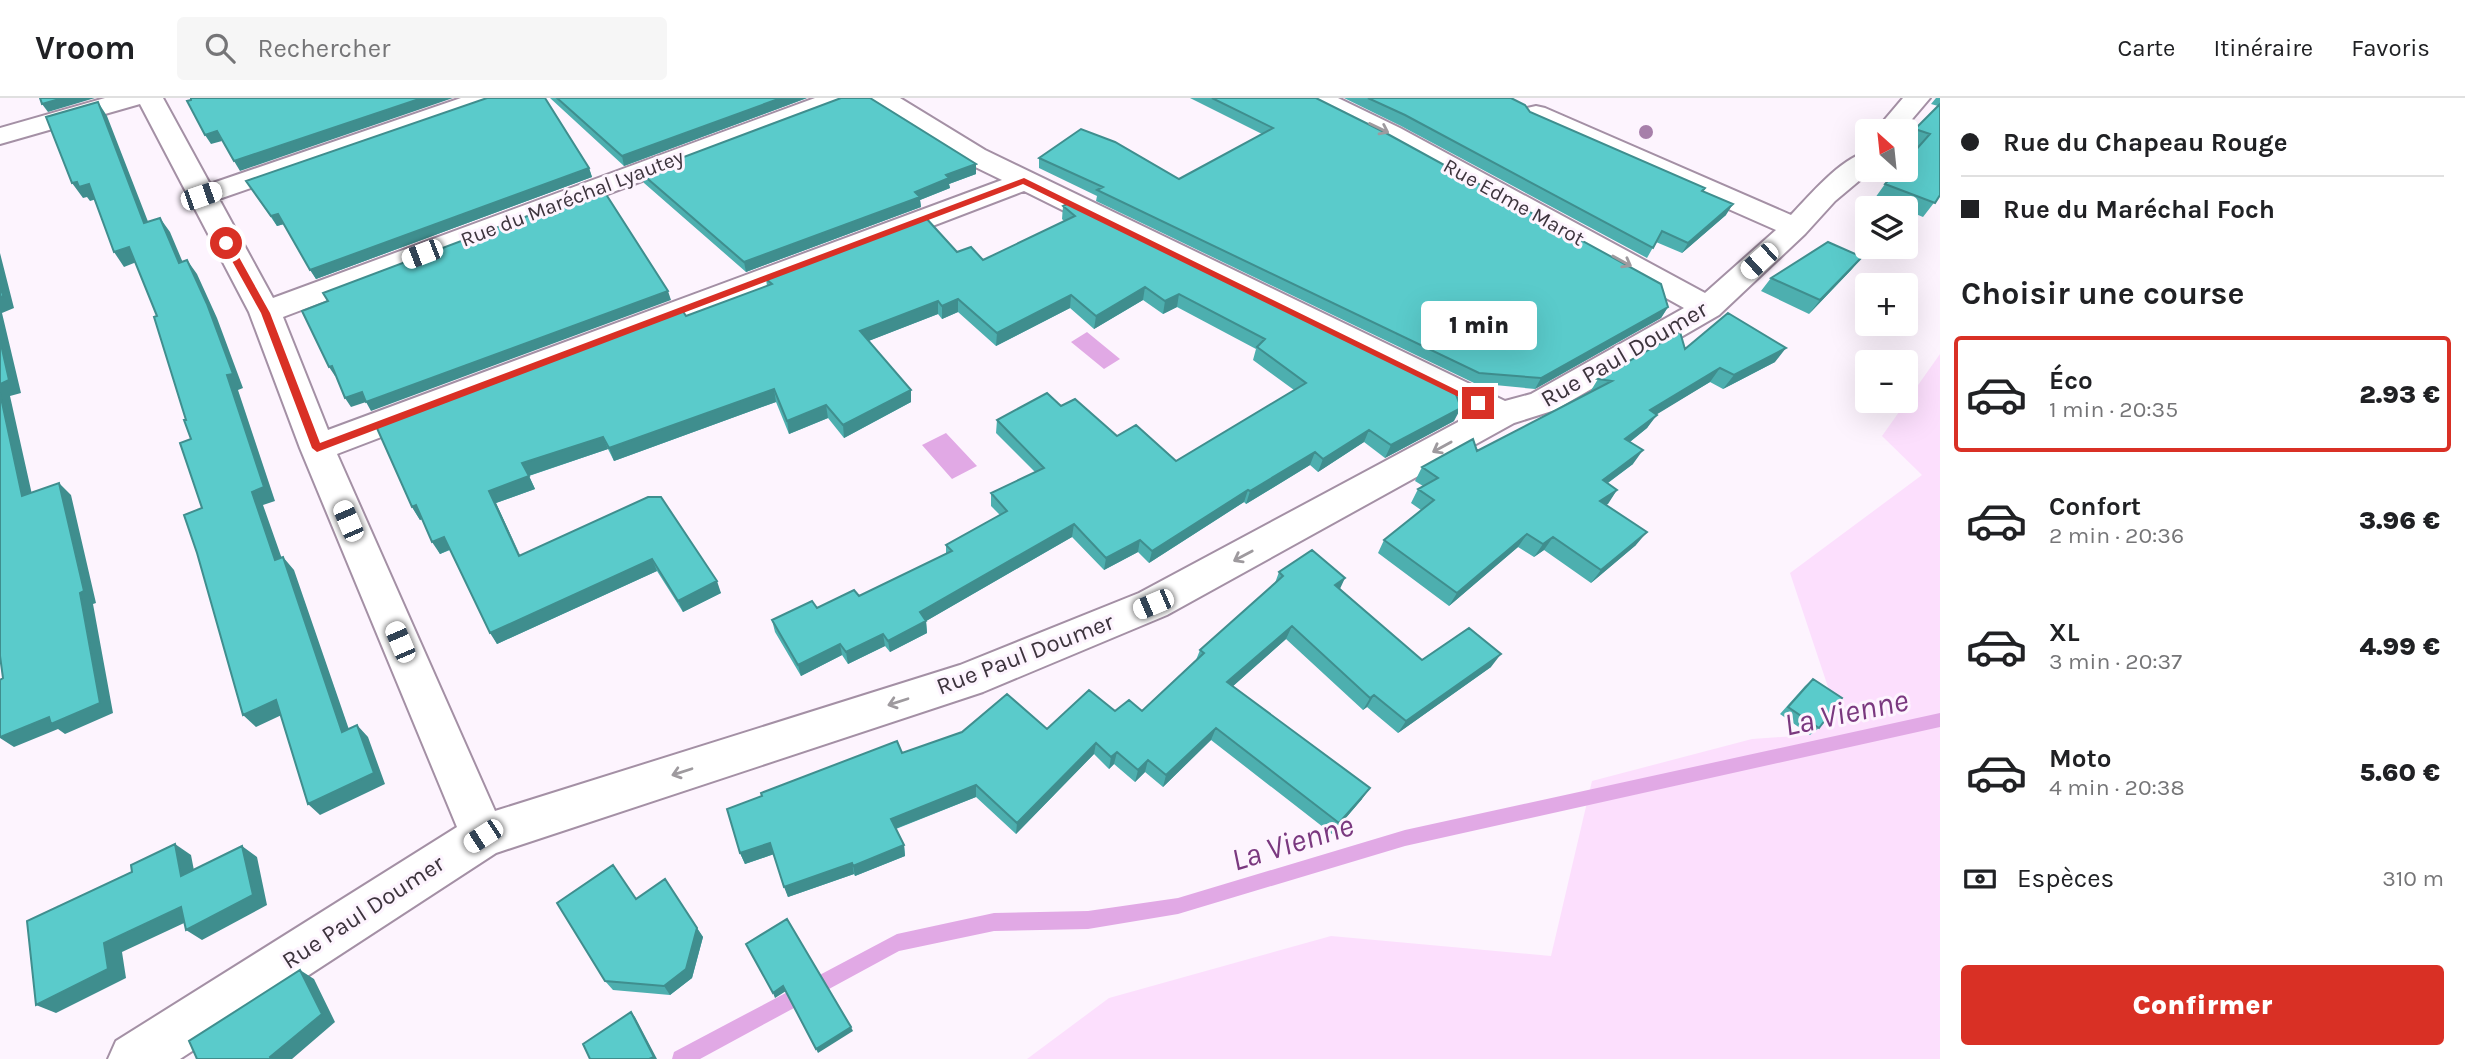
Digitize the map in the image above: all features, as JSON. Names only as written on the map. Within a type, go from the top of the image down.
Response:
[{"type":"street","points":[[0,136],[133,98]]},
{"type":"street","points":[[150,98],[265,313],[317,448],[483,836]]},
{"type":"street","points":[[201,196],[486,98]]},
{"type":"street","name":"Rue du Maréchal Lyautey","points":[[265,313],[839,98]]},
{"type":"street","points":[[882,98],[975,156],[1024,181],[1502,414]]},
{"type":"street","name":"Rue Edme Marot","points":[[1318,98],[1391,134],[1708,309]]},
{"type":"street","points":[[1899,119],[1917,98]]},
{"type":"street","points":[[1536,114],[1795,228]]},
{"type":"street","name":"Rue Paul Doumer","points":[[134,1059],[483,836],[968,680],[1153,604],[1502,414],[1543,402],[1708,309],[1795,228],[1825,195],[1855,170]]},
{"type":"street","points":[[317,448],[1024,181]]},
{"type":"shaded area","points":[[1087,332],[1120,359],[1104,369],[1071,342]]},
{"type":"shaded area","points":[[1940,354],[1940,1059],[1027,1059],[1109,998],[1331,936],[1551,956],[1592,781],[1752,739],[1810,735],[1834,705],[1790,573],[1922,475],[1882,436],[1898,413],[1918,413],[1918,385]]},
{"type":"shaded area","points":[[946,433],[977,466],[952,479],[922,445]]},
{"type":"building","points":[[40,98],[63,98],[42,104]]},
{"type":"building","points":[[191,98],[422,98],[234,161],[217,131],[205,135],[187,101]]},
{"type":"building","points":[[487,98],[545,98],[589,168],[310,270],[278,214],[271,216],[246,181]]},
{"type":"building","points":[[557,98],[781,98],[622,156]]},
{"type":"building","points":[[841,98],[870,98],[976,164],[946,175],[949,178],[915,192],[920,197],[744,262],[641,173]]},
{"type":"building","points":[[1212,98],[1316,98],[1384,132],[1661,284],[1668,307],[1541,378],[1479,373],[1097,190],[1103,187],[1039,158],[1081,129],[1115,142],[1179,179],[1273,128]]},
{"type":"building","points":[[1368,98],[1511,98],[1525,105],[1530,112],[1705,188],[1702,191],[1733,204],[1688,243],[1662,231],[1653,248],[1405,115]]},
{"type":"building","points":[[98,102],[144,223],[160,218],[179,263],[187,260],[207,304],[233,374],[227,375],[264,487],[252,492],[275,560],[283,557],[342,732],[357,725],[374,773],[308,804],[276,700],[243,715],[184,515],[202,508],[180,443],[191,439],[154,317],[157,316],[129,247],[114,252],[89,184],[79,187],[77,182],[72,183],[46,117]]},
{"type":"building","points":[[1940,104],[1940,195],[1935,203],[1885,184],[1918,182],[1918,148],[1930,134],[1918,130],[1918,126]]},
{"type":"building","points":[[602,188],[668,291],[366,402],[362,392],[345,398],[332,366],[329,367],[302,311],[328,301],[323,293]]},
{"type":"building","points":[[1069,203],[1455,392],[1461,408],[1391,445],[1369,430],[1323,459],[1315,452],[1248,490],[1152,551],[1140,540],[1106,558],[1074,524],[920,612],[926,621],[888,641],[883,634],[846,652],[840,644],[798,665],[772,620],[812,601],[817,608],[854,590],[859,596],[952,551],[946,545],[1007,511],[991,493],[1044,468],[997,420],[1047,393],[1061,406],[1075,399],[1117,436],[1136,425],[1176,461],[1306,383],[1257,347],[1265,339],[1179,294],[1165,301],[1145,287],[1096,316],[1071,295],[997,333],[958,299],[942,306],[938,301],[860,331],[911,390],[843,425],[826,405],[787,421],[774,389],[609,448],[603,437],[522,463],[529,476],[489,491],[519,556],[648,497],[661,497],[717,581],[678,601],[652,559],[490,633],[444,537],[432,542],[416,505],[412,507],[376,426],[682,310],[686,316],[772,284],[766,279],[926,218],[957,252],[971,247],[983,260],[1075,216],[1063,206]]},
{"type":"building","points":[[1828,242],[1855,254],[1855,259],[1860,259],[1820,300],[1771,278]]},
{"type":"building","points":[[1728,313],[1786,348],[1734,375],[1720,368],[1650,410],[1657,415],[1625,439],[1643,450],[1603,480],[1617,490],[1600,501],[1647,532],[1601,570],[1553,537],[1543,544],[1527,534],[1457,593],[1384,540],[1434,500],[1418,489],[1438,478],[1422,467],[1473,439],[1477,451],[1612,381],[1598,379],[1680,332],[1685,349]]},
{"type":"building","points":[[0,340],[9,380],[0,384]]},
{"type":"building","points":[[0,393],[22,496],[59,483],[84,591],[80,593],[100,703],[51,724],[49,717],[0,737],[0,680],[3,678],[0,656]]},
{"type":"building","points":[[1312,550],[1345,578],[1335,585],[1422,660],[1469,628],[1501,654],[1406,721],[1374,695],[1370,698],[1292,626],[1227,682],[1370,788],[1339,823],[1216,728],[1166,775],[1148,760],[1138,770],[1117,752],[1111,757],[1096,743],[1017,823],[976,785],[891,819],[904,845],[853,866],[852,863],[784,887],[770,843],[740,853],[727,809],[762,796],[761,793],[897,741],[902,753],[962,732],[1007,694],[1047,729],[1089,690],[1115,711],[1129,700],[1142,711],[1204,653],[1200,650],[1283,576],[1279,572]]},
{"type":"building","points":[[1813,679],[1842,698],[1819,728],[1788,707]]},
{"type":"building","points":[[175,844],[181,876],[242,846],[253,895],[186,930],[181,907],[104,943],[108,969],[36,1005],[27,921],[132,872],[131,865]]},
{"type":"building","points":[[613,865],[636,899],[665,879],[697,928],[686,969],[664,986],[605,981],[557,903]]},
{"type":"building","points":[[787,919],[851,1027],[816,1049],[783,986],[773,993],[746,944]]},
{"type":"building","points":[[300,970],[322,1014],[270,1057],[271,1059],[197,1059],[189,1041]]},
{"type":"building","points":[[631,1012],[654,1057],[590,1059],[583,1044]]},
{"type":"waterway","name":"La Vienne","points":[[681,1059],[897,943],[994,922],[1088,920],[1178,906],[1405,838],[1940,720]]},
{"type":"route","points":[[226,243],[265,313],[317,448],[1024,181],[1478,403]]}]
